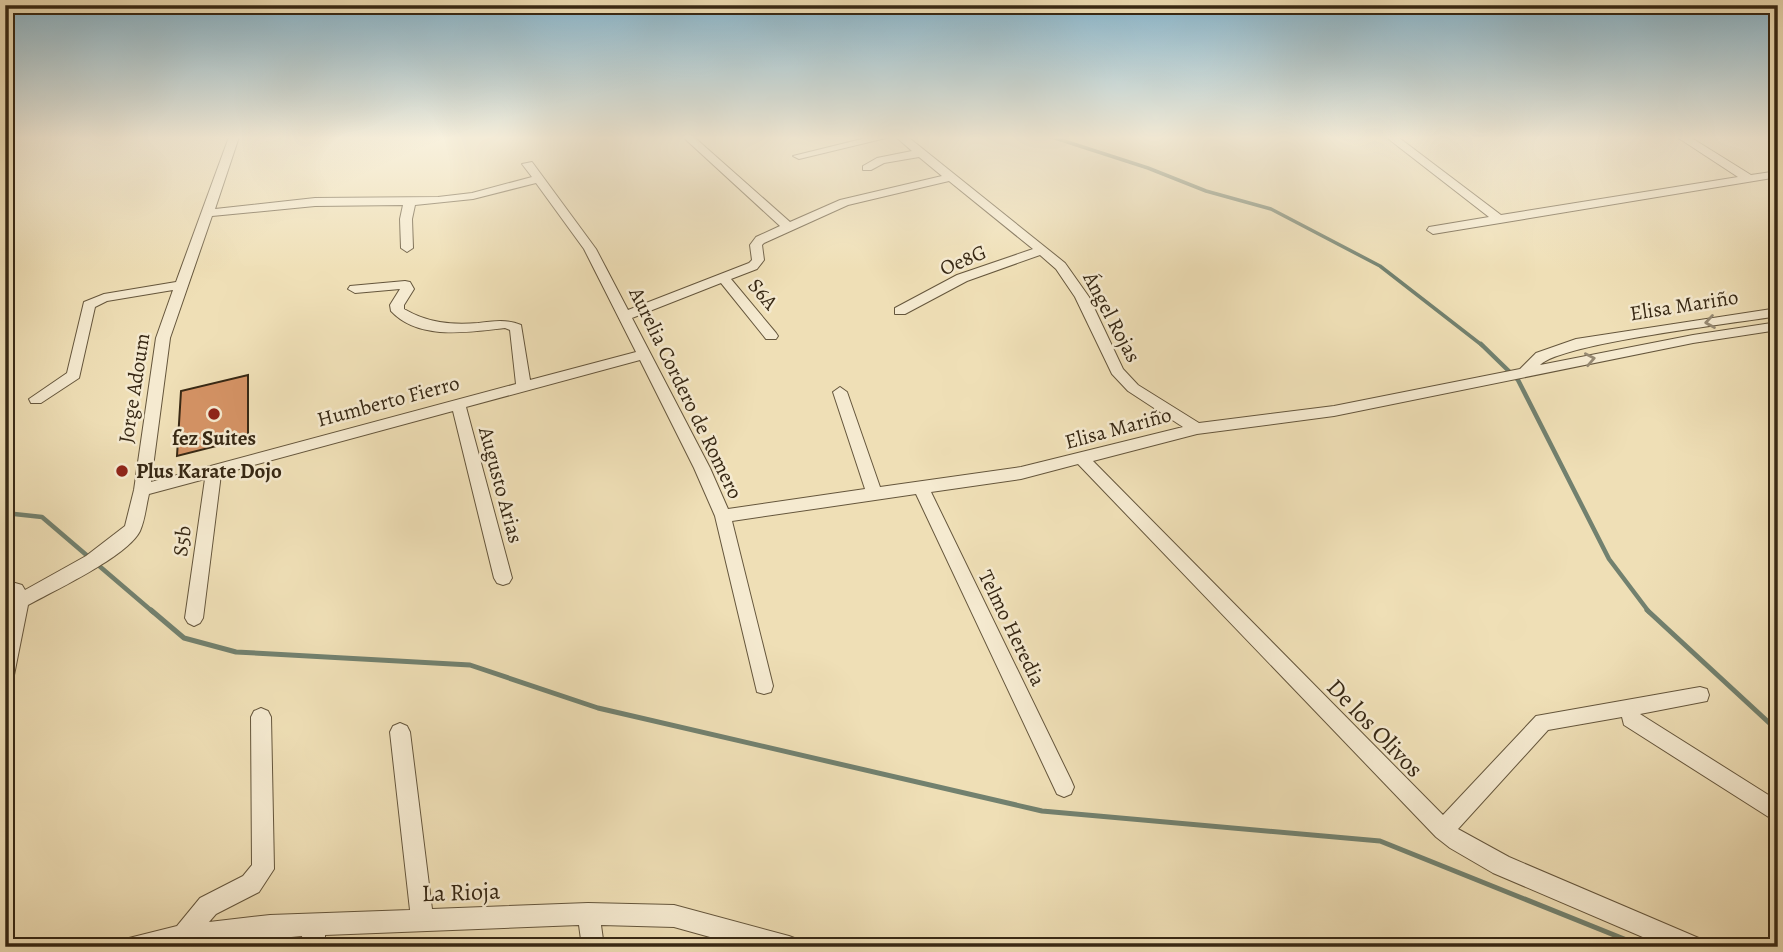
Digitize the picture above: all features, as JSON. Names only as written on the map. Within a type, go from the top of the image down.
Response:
[{"type":"street","name":"Jorge Adoum","points":[[28,596],[92,561],[124,540],[133,529],[142,490],[159,358],[180,285],[218,181]]},
{"type":"street","points":[[206,213],[290,204],[410,202],[473,196],[528,181]]},
{"type":"street","name":"Aurelia Cordero de Romero","points":[[539,181],[590,249],[645,354],[723,516],[764,686]]},
{"type":"street","points":[[737,181],[788,227]]},
{"type":"street","points":[[626,316],[757,263],[757,243],[844,202],[933,181]]},
{"type":"street","name":"Ángel Rojas","points":[[958,181],[1044,250],[1073,281],[1116,371],[1133,388],[1197,429]]},
{"type":"street","points":[[1449,181],[1497,218]]},
{"type":"street","points":[[1433,230],[1733,181]]},
{"type":"street","points":[[407,248],[406,219],[410,202]]},
{"type":"street","name":"Oe8G","points":[[900,311],[971,275],[1044,250]]},
{"type":"street","name":"S6A","points":[[723,278],[771,336]]},
{"type":"street","points":[[36,399],[74,375],[89,305],[104,298],[180,285]]},
{"type":"street","points":[[355,289],[405,285],[407,289],[397,305],[398,312],[412,321],[434,329],[506,324],[516,328],[524,386]]},
{"type":"street","name":"Elisa Mariño","points":[[1523,374],[1541,356],[1554,350],[1778,312]]},
{"type":"street","name":"Elisa Mariño","points":[[723,516],[1021,473],[1197,429],[1334,411],[1654,346],[1778,326]]},
{"type":"street","points":[[1637,334],[1654,346]]},
{"type":"street","name":"Humberto Fierro","points":[[142,490],[645,354]]},
{"type":"street","points":[[840,392],[874,493]]},
{"type":"street","name":"Augusto Arias","points":[[458,403],[503,578]]},
{"type":"street","name":"De los Olivos","points":[[1082,459],[1443,830],[1457,841],[1501,865],[1693,947]]},
{"type":"street","name":"S5b","points":[[194,618],[214,470]]},
{"type":"street","name":"Telmo Heredia","points":[[921,488],[1063,787]]},
{"type":"street","points":[[5,587],[28,596],[5,675]]},
{"type":"street","points":[[1443,830],[1532,730],[1543,722],[1700,695]]},
{"type":"street","points":[[183,936],[208,905],[251,884],[263,869],[261,717]]},
{"type":"street","points":[[1631,719],[1778,813]]},
{"type":"street","points":[[400,732],[422,920]]},
{"type":"street","points":[[588,914],[593,947]]},
{"type":"street","name":"La Rioja","points":[[133,947],[183,936],[270,926],[314,936],[422,920],[588,914],[674,916],[789,947]]},
{"type":"building","name":"fez Suites","points":[[248,375],[248,438],[177,456],[181,391]]},
{"type":"waterway","points":[[1182,181],[1271,209],[1380,266],[1483,346]]},
{"type":"waterway","points":[[1481,344],[1518,380],[1609,559],[1649,611]]},
{"type":"waterway","points":[[5,513],[42,517],[153,612]]},
{"type":"waterway","points":[[151,610],[184,638],[236,652],[470,665],[598,708],[1042,811],[1380,841],[1644,947]]},
{"type":"waterway","points":[[1649,611],[1778,731]]},
{"type":"place","name":"fez Suites","points":[[214,414]]},
{"type":"place","name":"Plus Karate Dojo","points":[[122,471]]}]
